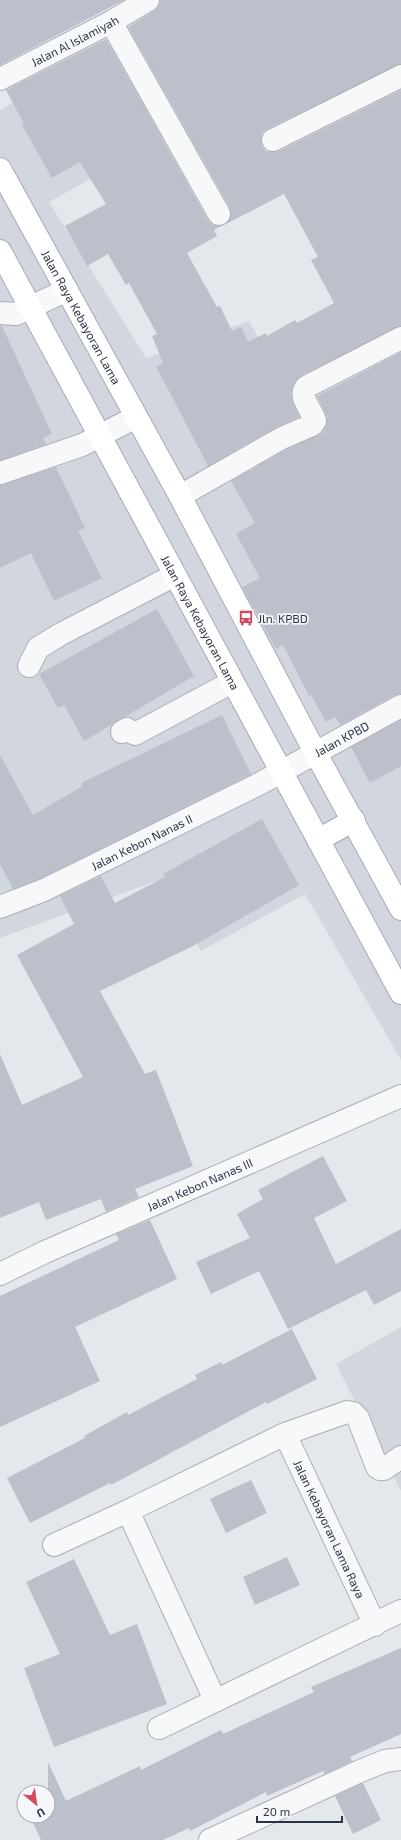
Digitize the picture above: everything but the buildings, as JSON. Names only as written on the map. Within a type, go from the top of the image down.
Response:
[{"type":"main road","name":"Jalan Raya Kebayoran Lama","points":[[0,169],[180,496],[315,752],[354,820],[401,909]]},
{"type":"main road","name":"Jalan Raya Kebayoran Lama","points":[[0,251],[401,993]]},
{"type":"main road","points":[[318,840],[354,820]]},
{"type":"street","name":"Jalan Al Islamiyah","points":[[0,79],[111,22],[148,0]]},
{"type":"street","points":[[111,22],[219,214]]},
{"type":"street","points":[[273,140],[401,76]]},
{"type":"street","points":[[0,313],[16,314],[67,290]]},
{"type":"street","points":[[180,496],[282,438],[312,425],[315,421],[302,397],[302,392],[306,387],[401,338]]},
{"type":"street","points":[[0,473],[82,445],[136,417]]},
{"type":"street","points":[[29,666],[38,648],[61,634],[174,575]]},
{"type":"street","points":[[122,732],[127,729],[135,734],[232,682]]},
{"type":"street","name":"Jalan KPBD","points":[[281,771],[401,706]]},
{"type":"street","name":"Jalan Kebon Nanas II","points":[[0,907],[44,890],[281,771]]},
{"type":"street","name":"Jalan Kebon Nanas III","points":[[0,1274],[52,1249],[401,1096]]},
{"type":"street","points":[[54,1545],[128,1511],[285,1434],[347,1412],[353,1413],[358,1418],[377,1467],[384,1469],[401,1457]]},
{"type":"street","name":"Jalan Kebayoran Lama Raya","points":[[285,1434],[375,1625]]},
{"type":"street","points":[[128,1511],[215,1700]]},
{"type":"street","points":[[159,1728],[375,1625],[401,1611]]},
{"type":"street","points":[[210,1840],[358,1772],[385,1761],[401,1758]]},
{"type":"shaded area","points":[[117,42],[170,135],[49,202],[146,358],[249,321],[401,594],[401,1060],[305,894],[201,951],[159,880],[0,938],[0,110]]},
{"type":"shaded area","points":[[401,1327],[401,1491],[336,1364]]},
{"type":"place","name":"Jln. KPBD","points":[[246,618]]}]
